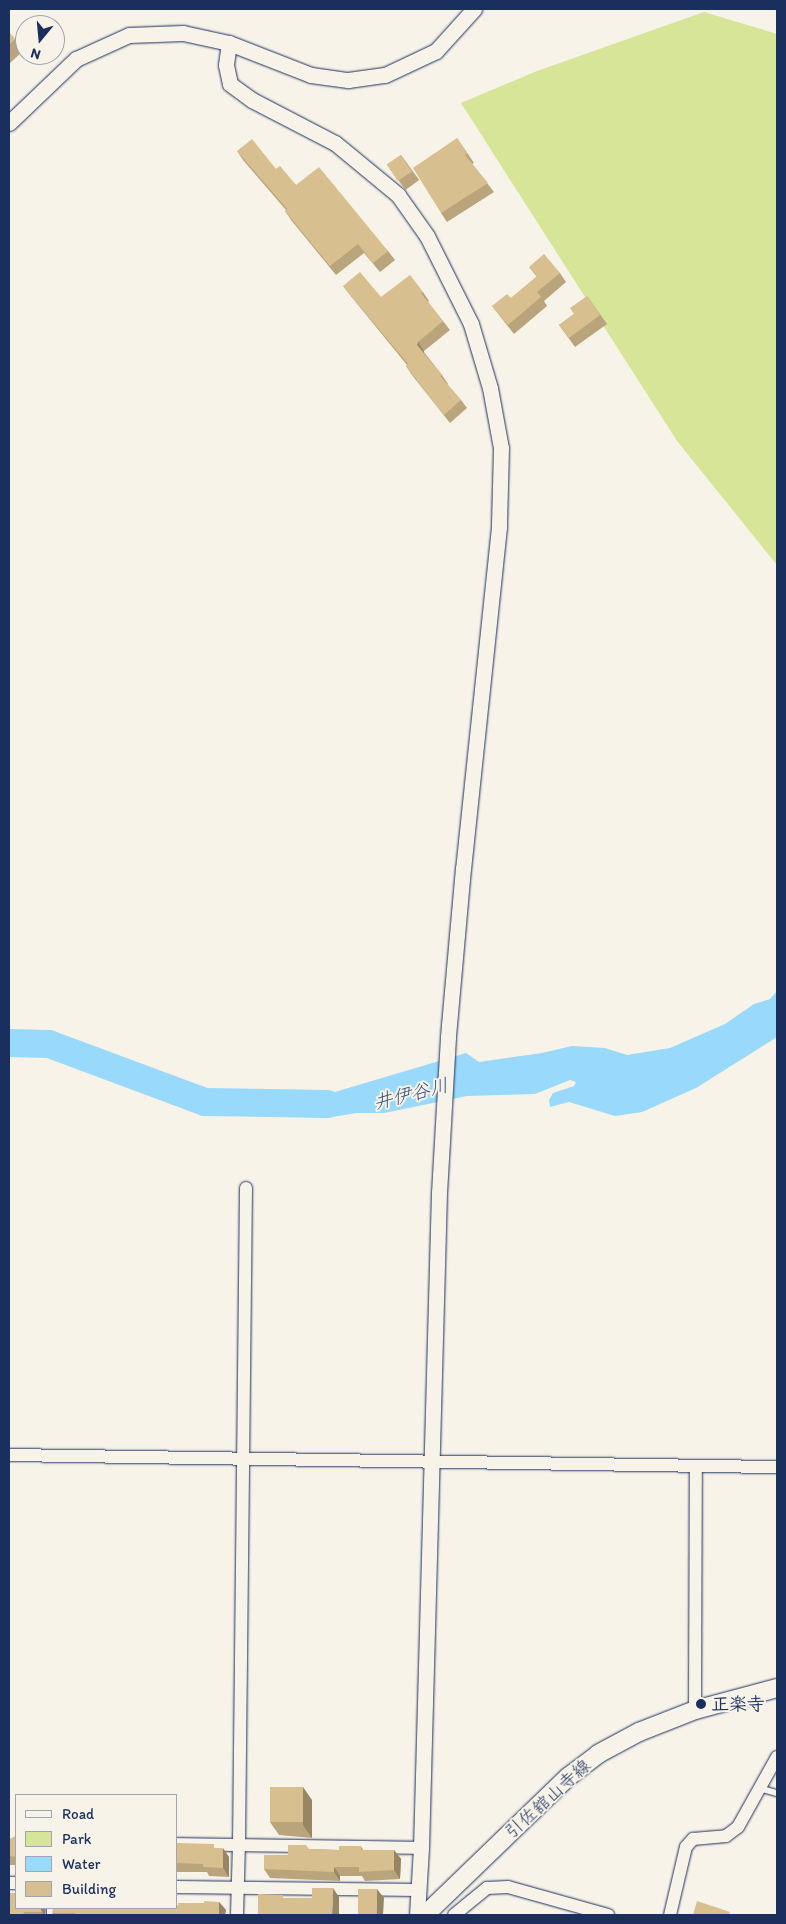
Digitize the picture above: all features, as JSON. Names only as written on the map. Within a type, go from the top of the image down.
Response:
[{"type":"main road","name":"引佐舘山寺線","points":[[426,1914],[568,1777],[598,1754],[622,1741],[695,1710],[777,1688]]},
{"type":"street","points":[[9,123],[76,59],[129,35],[183,33],[228,43],[311,75],[348,80],[385,75],[436,51],[474,9]]},
{"type":"street","points":[[228,43],[226,65],[230,84],[252,100],[335,143],[398,195],[427,236],[471,324],[490,388],[502,448],[500,518],[465,849],[448,1037],[440,1172],[421,1848],[418,1890],[426,1914]]},
{"type":"street","points":[[237,1915],[246,1188]]},
{"type":"street","points":[[9,1455],[777,1467]]},
{"type":"street","points":[[695,1710],[696,1466]]},
{"type":"street","points":[[670,1915],[686,1847],[693,1839],[726,1836],[738,1827],[777,1757]]},
{"type":"street","points":[[178,1844],[421,1848]]},
{"type":"street","points":[[454,1915],[487,1888],[508,1886],[608,1915]]},
{"type":"street","points":[[178,1887],[418,1890]]},
{"type":"lane","points":[[759,1788],[777,1794]]},
{"type":"green space","points":[[704,12],[777,34],[777,565],[677,441],[461,103],[537,71]]},
{"type":"water","points":[[777,991],[777,1037],[696,1088],[642,1112],[615,1116],[569,1102],[550,1107],[549,1100],[553,1093],[574,1086],[576,1082],[570,1080],[535,1094],[467,1096],[384,1113],[356,1113],[327,1118],[289,1116],[289,1098],[308,1100],[466,1053],[479,1062],[542,1053],[572,1046],[605,1048],[627,1055],[670,1048],[725,1024],[754,1004],[770,999]]},
{"type":"building","points":[[9,32],[15,39],[9,45]]},
{"type":"building","points":[[457,138],[467,154],[465,155],[488,183],[441,213],[413,168]]},
{"type":"building","points":[[252,139],[276,169],[280,166],[296,185],[319,167],[388,251],[373,263],[358,244],[330,266],[285,211],[287,209],[237,151]]},
{"type":"building","points":[[401,155],[412,172],[398,181],[387,164]]},
{"type":"building","points":[[544,254],[560,273],[537,292],[541,297],[508,325],[492,306],[507,294],[511,298],[537,276],[529,267]]},
{"type":"building","points":[[360,272],[381,297],[410,275],[423,292],[421,293],[443,321],[418,342],[417,345],[461,400],[444,415],[406,366],[408,364],[343,286]]},
{"type":"building","points":[[587,296],[600,315],[569,338],[559,325],[574,314],[570,308]]},
{"type":"building","points":[[270,1787],[303,1787],[303,1822],[270,1822]]},
{"type":"building","points":[[15,1836],[15,1857],[9,1856],[10,1839]]},
{"type":"building","points":[[178,1843],[214,1844],[214,1848],[223,1848],[223,1868],[203,1867],[203,1864],[178,1863]]},
{"type":"building","points":[[288,1845],[306,1845],[309,1849],[339,1850],[339,1846],[361,1846],[361,1850],[394,1850],[394,1870],[359,1872],[359,1867],[334,1867],[334,1872],[264,1869],[264,1855],[288,1855]]},
{"type":"building","points":[[312,1888],[333,1888],[332,1915],[258,1915],[258,1894],[283,1895],[283,1898],[312,1898]]},
{"type":"building","points":[[358,1889],[377,1889],[377,1915],[358,1915]]},
{"type":"building","points":[[9,1893],[15,1893],[15,1909],[40,1909],[42,1912],[24,1912],[23,1915],[9,1915]]},
{"type":"building","points":[[204,1901],[219,1902],[219,1915],[75,1915],[75,1913],[52,1913],[53,1909],[178,1909],[178,1903],[204,1903]]},
{"type":"building","points":[[697,1901],[730,1912],[729,1915],[693,1915]]},
{"type":"waterway","name":"井伊谷川","points":[[9,1043],[49,1044],[205,1102],[327,1104]]},
{"type":"place","name":"正楽寺","points":[[701,1704]]}]
